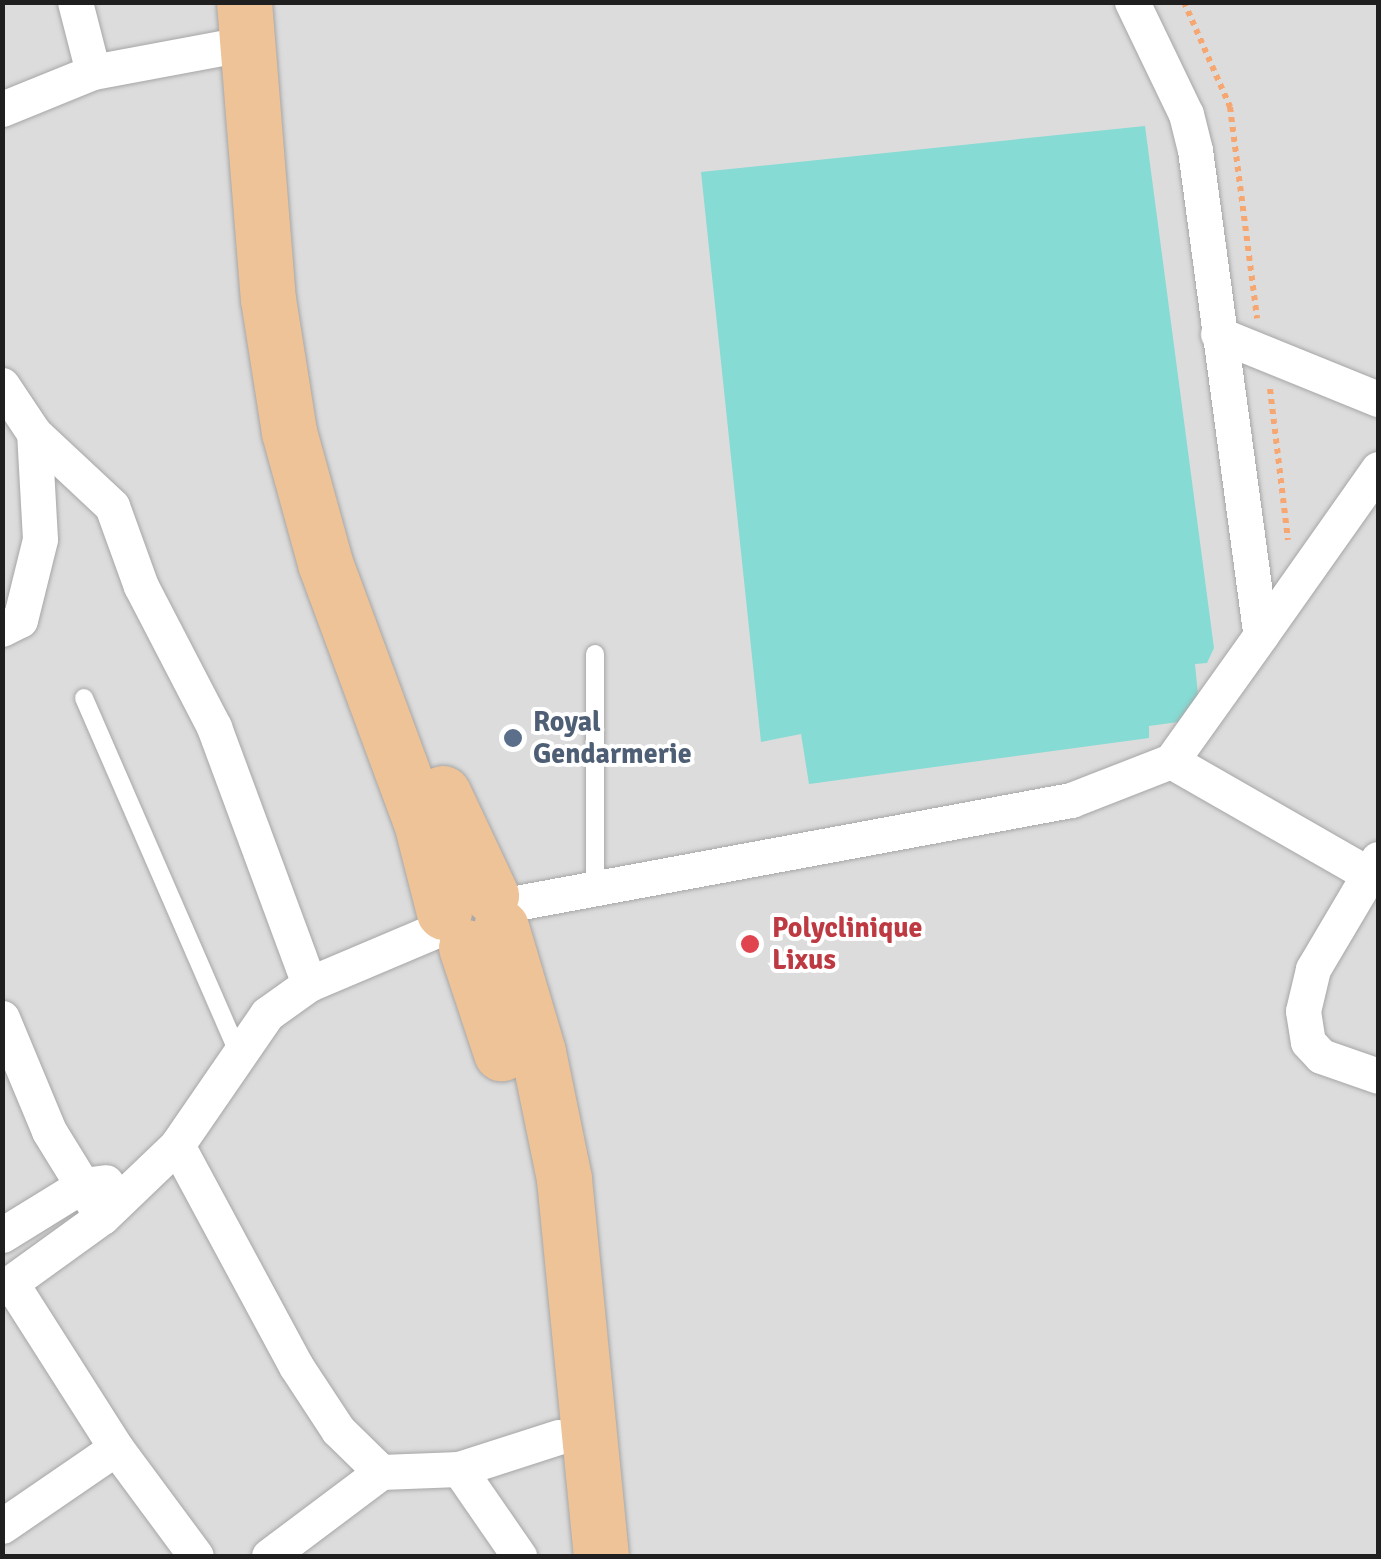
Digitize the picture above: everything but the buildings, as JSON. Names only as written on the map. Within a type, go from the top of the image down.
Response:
[{"type":"highway","points":[[256,16],[268,300],[289,432],[324,562],[421,822],[474,919],[538,1052],[564,1179],[601,1556]]},
{"type":"highway","points":[[474,919],[530,1173],[569,1556]]},
{"type":"street","points":[[75,2],[93,72]]},
{"type":"street","points":[[1132,2],[1186,114],[1261,635]]},
{"type":"street","points":[[2,109],[93,72],[256,16]]},
{"type":"street","points":[[1218,334],[1378,399]]},
{"type":"street","points":[[2,385],[34,433],[112,506],[140,586],[214,727],[310,984]]},
{"type":"street","points":[[2,630],[20,620],[40,539],[34,433]]},
{"type":"street","points":[[196,1556],[116,1448],[6,1286],[102,1217],[177,1144],[267,1014],[310,984],[474,919],[595,889],[1072,800],[1171,760],[1378,470]]},
{"type":"street","points":[[1171,760],[1373,866],[1313,969],[1304,1027],[1321,1056],[1378,1076]]},
{"type":"street","points":[[2,1018],[23,1080],[102,1217]]},
{"type":"street","points":[[177,1144],[296,1366],[338,1430],[381,1472]]},
{"type":"street","points":[[2,1234],[83,1185],[142,1179]]},
{"type":"street","points":[[269,1556],[381,1472],[458,1469],[558,1437]]},
{"type":"street","points":[[2,1526],[116,1448]]},
{"type":"street","points":[[458,1469],[519,1556]]},
{"type":"lane","points":[[595,654],[595,889]]},
{"type":"lane","points":[[84,698],[238,1052]]},
{"type":"path","points":[[1269,384],[1289,550],[1298,551]]},
{"type":"shaded area","points":[[3,3],[1378,3],[1378,1556],[3,1556]]},
{"type":"shaded area","points":[[1145,126],[1214,648],[1207,663],[1195,664],[1198,695],[1178,722],[1149,726],[1149,738],[809,784],[801,734],[761,742],[701,172]]},
{"type":"place","name":"Royal Gendarmerie","points":[[513,738]]},
{"type":"place","name":"Polyclinique Lixus","points":[[750,944]]}]
